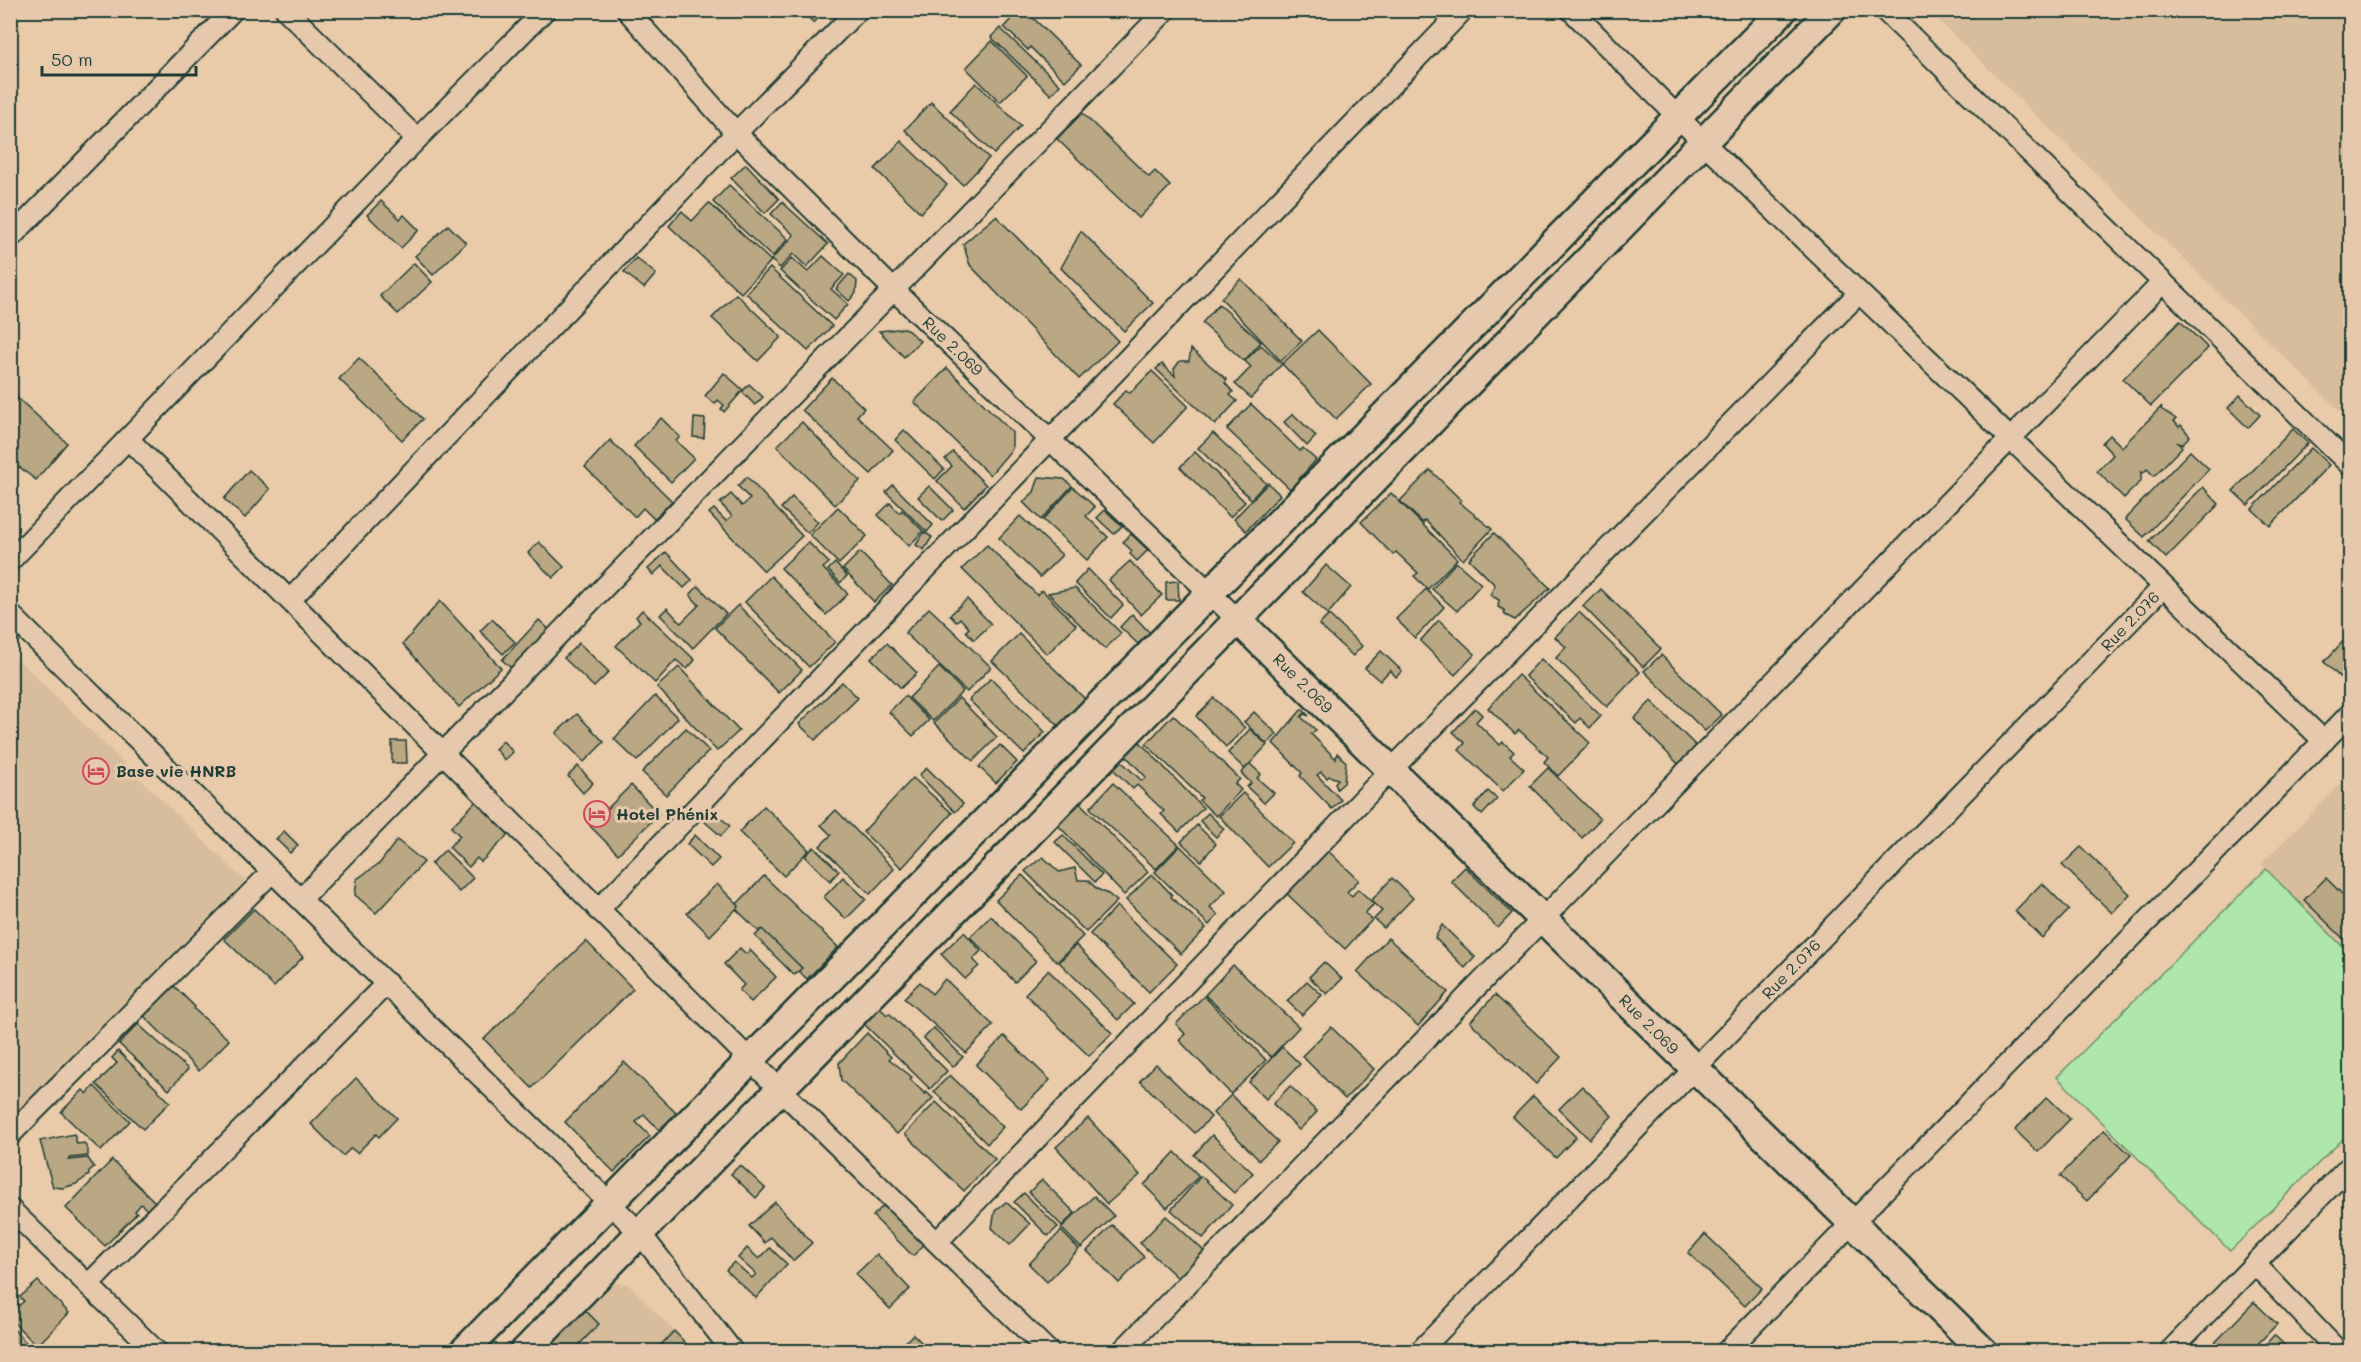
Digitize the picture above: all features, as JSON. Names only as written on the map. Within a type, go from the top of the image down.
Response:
[{"type":"street","points":[[10,238],[233,10]]},
{"type":"street","points":[[286,10],[417,139]]},
{"type":"street","points":[[10,561],[417,139],[545,10]]},
{"type":"street","name":"Rue 2.069","points":[[627,10],[736,133],[894,290],[1211,591],[1984,1352]]},
{"type":"street","points":[[290,600],[736,133],[858,10]]},
{"type":"street","points":[[300,899],[1166,10]]},
{"type":"street","points":[[598,910],[1463,10]]},
{"type":"street","points":[[1571,10],[1704,143],[2324,741]]},
{"type":"street","points":[[463,1352],[1783,10]]},
{"type":"street","points":[[524,1352],[1832,10]]},
{"type":"street","points":[[1884,10],[2350,465]]},
{"type":"street","points":[[1121,1352],[2163,282]]},
{"type":"street","points":[[937,1242],[1391,770],[1859,293]]},
{"type":"street","points":[[129,439],[598,910],[1049,1352]]},
{"type":"street","name":"Rue 2.076","points":[[1419,1352],[2163,587]]},
{"type":"street","points":[[10,614],[639,1232],[733,1352]]},
{"type":"street","points":[[1726,1352],[2350,714]]},
{"type":"street","points":[[10,1135],[272,872]]},
{"type":"street","points":[[88,1285],[387,983]]},
{"type":"street","points":[[2169,1352],[2350,1167]]},
{"type":"street","points":[[10,1209],[157,1352]]},
{"type":"street","points":[[2255,1264],[2339,1352]]},
{"type":"shaded area","points":[[1929,11],[2350,11],[2350,421]]},
{"type":"shaded area","points":[[10,652],[245,881],[11,1117],[10,1117]]},
{"type":"shaded area","points":[[2350,775],[2350,954],[2261,864]]},
{"type":"shaded area","points":[[606,1283],[628,1284],[694,1351],[540,1352]]},
{"type":"green space","points":[[2266,869],[2350,954],[2350,1132],[2230,1251],[2057,1077]]},
{"type":"building","points":[[800,10],[825,10],[814,23]]},
{"type":"building","points":[[1019,10],[1025,10],[1081,65],[1065,81],[1030,47],[1028,50],[1004,27]]},
{"type":"building","points":[[1000,28],[1060,85],[1051,95],[991,37]]},
{"type":"building","points":[[992,41],[1027,76],[1000,102],[966,68]]},
{"type":"building","points":[[976,83],[1021,126],[994,154],[950,111]]},
{"type":"building","points":[[931,102],[989,158],[963,185],[905,130]]},
{"type":"building","points":[[1082,113],[1149,177],[1155,171],[1170,186],[1139,218],[1057,139]]},
{"type":"building","points":[[901,141],[947,185],[921,213],[875,169]]},
{"type":"building","points":[[746,164],[779,199],[765,213],[731,178]]},
{"type":"building","points":[[729,185],[788,239],[772,257],[713,202]]},
{"type":"building","points":[[381,201],[400,219],[404,215],[419,230],[401,248],[367,215]]},
{"type":"building","points":[[782,202],[828,244],[807,267],[793,254],[780,268],[771,260],[794,235],[771,214]]},
{"type":"building","points":[[709,203],[771,261],[741,293],[669,226],[682,211],[692,221]]},
{"type":"building","points":[[996,216],[1118,341],[1079,379],[970,265],[963,244]]},
{"type":"building","points":[[448,225],[466,243],[433,275],[415,256]]},
{"type":"building","points":[[1081,231],[1153,303],[1124,331],[1061,268]]},
{"type":"building","points":[[823,256],[844,275],[831,289],[848,304],[834,320],[780,271],[792,258],[808,272]]},
{"type":"building","points":[[636,258],[656,274],[644,288],[624,272]]},
{"type":"building","points":[[414,263],[432,282],[398,314],[380,296]]},
{"type":"building","points":[[770,268],[832,326],[808,351],[746,293]]},
{"type":"building","points":[[849,274],[857,281],[856,293],[849,301],[836,289]]},
{"type":"building","points":[[1241,279],[1302,341],[1281,361],[1221,298]]},
{"type":"building","points":[[736,294],[781,337],[758,361],[712,318]]},
{"type":"building","points":[[1219,304],[1261,342],[1244,361],[1202,323]]},
{"type":"building","points":[[2180,321],[2208,348],[2151,406],[2123,379]]},
{"type":"building","points":[[905,328],[920,341],[904,357],[879,331]]},
{"type":"building","points":[[1318,330],[1371,384],[1336,419],[1282,364]]},
{"type":"building","points":[[1261,345],[1282,364],[1251,398],[1235,384],[1251,367],[1245,361]]},
{"type":"building","points":[[1191,349],[1227,380],[1225,383],[1233,392],[1230,395],[1237,401],[1215,425],[1156,369],[1162,364],[1175,376],[1174,369],[1180,361],[1189,361]]},
{"type":"building","points":[[359,358],[423,419],[402,440],[339,379]]},
{"type":"building","points":[[947,368],[1012,432],[1012,449],[990,475],[914,402]]},
{"type":"building","points":[[1152,371],[1188,406],[1154,443],[1113,404],[1126,390],[1130,393]]},
{"type":"building","points":[[724,373],[743,390],[724,412],[721,409],[724,405],[718,400],[715,404],[705,396]]},
{"type":"building","points":[[832,378],[864,408],[857,416],[893,450],[871,474],[802,410]]},
{"type":"building","points":[[749,384],[763,397],[755,405],[742,392]]},
{"type":"building","points":[[11,392],[67,443],[36,480],[10,460]]},
{"type":"building","points":[[2240,395],[2260,415],[2248,428],[2228,408]]},
{"type":"building","points":[[1251,404],[1300,451],[1303,448],[1316,460],[1290,489],[1227,429]]},
{"type":"building","points":[[2162,406],[2161,409],[2176,419],[2174,421],[2179,427],[2181,425],[2190,436],[2182,444],[2178,443],[2182,447],[2154,476],[2147,469],[2141,472],[2141,481],[2124,498],[2097,471],[2113,455],[2102,443],[2110,435],[2122,447]]},
{"type":"building","points":[[1293,414],[1316,436],[1307,446],[1284,422]]},
{"type":"building","points":[[661,418],[680,437],[676,441],[694,458],[671,482],[634,446]]},
{"type":"building","points":[[694,418],[705,419],[704,438],[693,437]]},
{"type":"building","points":[[802,422],[860,481],[835,505],[777,446]]},
{"type":"building","points":[[2293,429],[2308,443],[2248,505],[2233,491]]},
{"type":"building","points":[[904,430],[944,469],[935,479],[895,440]]},
{"type":"building","points":[[1213,433],[1266,483],[1251,499],[1198,448]]},
{"type":"building","points":[[610,440],[672,501],[654,519],[643,508],[635,517],[585,467]]},
{"type":"building","points":[[2311,448],[2329,465],[2270,526],[2252,509]]},
{"type":"building","points":[[2190,451],[2209,469],[2144,537],[2125,519]]},
{"type":"building","points":[[953,452],[986,485],[964,508],[937,481],[952,466],[945,459]]},
{"type":"building","points":[[1195,452],[1245,502],[1230,517],[1180,467]]},
{"type":"building","points":[[249,470],[270,489],[245,518],[224,499]]},
{"type":"building","points":[[1430,470],[1461,500],[1459,502],[1492,529],[1463,560],[1425,520],[1423,523],[1400,501]]},
{"type":"building","points":[[747,477],[802,536],[764,571],[709,513],[714,509],[726,521],[732,516],[720,503],[731,494],[742,506],[750,499],[738,486]]},
{"type":"building","points":[[1039,477],[1064,479],[1072,486],[1041,520],[1023,502],[1034,492]]},
{"type":"building","points":[[1268,483],[1280,495],[1246,531],[1234,519]]},
{"type":"building","points":[[893,485],[933,525],[927,532],[886,492]]},
{"type":"building","points":[[929,486],[953,510],[942,521],[918,497]]},
{"type":"building","points":[[1073,487],[1095,507],[1086,516],[1108,537],[1087,560],[1043,520]]},
{"type":"building","points":[[2203,487],[2219,504],[2166,558],[2149,541]]},
{"type":"building","points":[[1391,493],[1457,559],[1428,589],[1414,576],[1418,573],[1396,552],[1393,555],[1361,522]]},
{"type":"building","points":[[792,497],[818,522],[808,533],[781,508]]},
{"type":"building","points":[[890,503],[899,513],[902,510],[923,531],[909,546],[878,515]]},
{"type":"building","points":[[838,507],[867,536],[839,564],[810,535]]},
{"type":"building","points":[[1105,510],[1122,526],[1114,534],[1097,518]]},
{"type":"building","points":[[1020,516],[1062,555],[1040,577],[999,538]]},
{"type":"building","points":[[924,532],[932,537],[924,550],[916,545]]},
{"type":"building","points":[[1494,533],[1550,588],[1515,620],[1505,615],[1504,610],[1498,607],[1499,600],[1490,595],[1495,585],[1469,559]]},
{"type":"building","points":[[1131,534],[1148,550],[1137,561],[1130,554],[1132,551],[1123,542]]},
{"type":"building","points":[[539,542],[564,567],[553,578],[528,553]]},
{"type":"building","points":[[808,542],[829,563],[823,568],[848,594],[826,615],[781,568]]},
{"type":"building","points":[[987,545],[1037,595],[1042,590],[1076,625],[1047,654],[962,569]]},
{"type":"building","points":[[666,552],[692,580],[684,588],[662,566],[653,575],[648,569]]},
{"type":"building","points":[[860,552],[892,585],[874,602],[843,569]]},
{"type":"building","points":[[1130,561],[1162,595],[1141,615],[1109,580]]},
{"type":"building","points":[[1456,562],[1481,584],[1457,611],[1432,589]]},
{"type":"building","points":[[835,563],[847,576],[840,583],[828,570]]},
{"type":"building","points":[[1326,565],[1351,587],[1328,614],[1303,592]]},
{"type":"building","points":[[1088,569],[1123,605],[1111,618],[1075,583]]},
{"type":"building","points":[[771,576],[835,642],[809,667],[745,602]]},
{"type":"building","points":[[1178,581],[1179,600],[1166,600],[1166,582]]},
{"type":"building","points":[[698,586],[726,614],[693,648],[660,615],[667,608],[681,623],[699,605],[690,595]]},
{"type":"building","points":[[1075,588],[1121,633],[1105,649],[1048,593]]},
{"type":"building","points":[[1426,589],[1444,607],[1415,638],[1396,619]]},
{"type":"building","points":[[1601,589],[1661,649],[1643,667],[1583,606]]},
{"type":"building","points":[[967,599],[991,624],[974,640],[966,631],[969,628],[960,618],[956,622],[950,615]]},
{"type":"building","points":[[440,601],[501,668],[459,707],[403,644]]},
{"type":"building","points":[[738,605],[802,670],[779,693],[715,628]]},
{"type":"building","points":[[929,608],[991,667],[967,692],[905,633]]},
{"type":"building","points":[[642,610],[695,660],[687,669],[676,660],[655,683],[616,646],[640,621],[636,617]]},
{"type":"building","points":[[1579,612],[1640,672],[1607,707],[1556,658],[1566,647],[1555,637]]},
{"type":"building","points":[[1132,614],[1150,633],[1138,644],[1120,627]]},
{"type":"building","points":[[1329,615],[1362,646],[1353,656],[1319,625]]},
{"type":"building","points":[[492,619],[515,642],[503,654],[480,631]]},
{"type":"building","points":[[539,620],[553,633],[516,672],[502,660]]},
{"type":"building","points":[[1439,620],[1475,654],[1455,675],[1420,641]]},
{"type":"building","points":[[1019,634],[1087,701],[1061,728],[992,661]]},
{"type":"building","points":[[2350,634],[2350,675],[2345,682],[2324,662]]},
{"type":"building","points":[[579,643],[609,672],[594,687],[564,658]]},
{"type":"building","points":[[887,643],[917,673],[901,688],[871,658]]},
{"type":"building","points":[[1381,651],[1402,671],[1396,677],[1390,670],[1380,681],[1365,668]]},
{"type":"building","points":[[1661,655],[1722,715],[1705,731],[1644,671]]},
{"type":"building","points":[[1541,659],[1601,716],[1590,728],[1580,718],[1576,723],[1525,676]]},
{"type":"building","points":[[679,667],[739,731],[717,751],[657,687]]},
{"type":"building","points":[[939,667],[963,691],[933,721],[909,698]]},
{"type":"building","points":[[1518,675],[1590,743],[1558,776],[1544,762],[1548,757],[1519,730],[1515,734],[1488,708]]},
{"type":"building","points":[[991,678],[1045,732],[1024,754],[969,700]]},
{"type":"building","points":[[842,682],[858,698],[815,740],[799,724]]},
{"type":"building","points":[[655,696],[678,718],[637,761],[614,739]]},
{"type":"building","points":[[905,696],[929,720],[913,736],[889,712]]},
{"type":"building","points":[[959,698],[997,737],[973,761],[934,723]]},
{"type":"building","points":[[1214,698],[1245,728],[1226,747],[1196,716]]},
{"type":"building","points":[[1651,701],[1699,749],[1681,767],[1634,719]]},
{"type":"building","points":[[1475,708],[1482,715],[1476,722],[1500,745],[1503,742],[1514,752],[1510,756],[1524,769],[1503,791],[1459,750],[1465,743],[1453,732]]},
{"type":"building","points":[[1302,709],[1309,716],[1304,714],[1301,717],[1316,730],[1311,734],[1336,759],[1337,753],[1346,762],[1344,783],[1337,789],[1335,783],[1338,779],[1329,776],[1327,778],[1321,772],[1317,775],[1341,800],[1332,809],[1300,776],[1302,773],[1273,743]]},
{"type":"building","points":[[1254,712],[1277,734],[1267,744],[1244,722]]},
{"type":"building","points":[[577,714],[604,742],[584,762],[556,733]]},
{"type":"building","points":[[1173,715],[1240,779],[1235,784],[1241,790],[1216,816],[1199,800],[1202,798],[1146,744]]},
{"type":"building","points":[[686,728],[709,751],[666,795],[642,772]]},
{"type":"building","points":[[1250,729],[1267,745],[1245,769],[1228,753]]},
{"type":"building","points":[[392,741],[406,741],[407,763],[392,763]]},
{"type":"building","points":[[503,741],[513,752],[505,760],[495,749]]},
{"type":"building","points":[[1139,741],[1203,808],[1179,832],[1161,814],[1164,811],[1137,785],[1133,789],[1112,768],[1120,760],[1142,781],[1146,777],[1125,755]]},
{"type":"building","points":[[1000,745],[1017,762],[996,783],[979,767]]},
{"type":"building","points":[[1250,764],[1261,774],[1257,778],[1274,793],[1264,803],[1247,787],[1251,783],[1241,773]]},
{"type":"building","points":[[578,766],[593,783],[583,793],[568,776]]},
{"type":"building","points":[[927,768],[963,804],[955,812],[919,775]]},
{"type":"building","points":[[1548,768],[1600,819],[1582,838],[1530,786]]},
{"type":"building","points":[[913,778],[952,813],[902,868],[863,832]]},
{"type":"building","points":[[1113,783],[1179,845],[1156,869],[1090,808]]},
{"type":"building","points":[[631,785],[659,814],[618,854],[590,826]]},
{"type":"building","points":[[1488,791],[1497,799],[1482,815],[1474,807]]},
{"type":"building","points":[[484,793],[518,825],[481,862],[477,858],[469,867],[449,847],[460,836],[451,827]]},
{"type":"building","points":[[1243,793],[1293,843],[1268,867],[1219,816]]},
{"type":"building","points":[[1080,803],[1148,872],[1124,895],[1058,825]]},
{"type":"building","points":[[764,806],[809,850],[784,876],[739,832]]},
{"type":"building","points":[[836,810],[894,869],[870,894],[820,846],[831,835],[821,825]]},
{"type":"building","points":[[714,812],[730,826],[721,836],[705,822]]},
{"type":"building","points":[[1208,813],[1224,829],[1216,837],[1200,821]]},
{"type":"building","points":[[1197,825],[1216,844],[1201,861],[1181,842]]},
{"type":"building","points":[[284,831],[298,845],[290,853],[276,839]]},
{"type":"building","points":[[695,835],[719,859],[711,867],[687,844]]},
{"type":"building","points":[[1063,835],[1102,875],[1095,882],[1055,842]]},
{"type":"building","points":[[397,840],[424,862],[376,913],[355,895],[357,879],[380,863]]},
{"type":"building","points":[[1180,846],[1226,891],[1210,907],[1218,915],[1209,925],[1155,872]]},
{"type":"building","points":[[814,847],[839,871],[830,881],[805,856]]},
{"type":"building","points":[[2081,847],[2130,894],[2112,913],[2062,865]]},
{"type":"building","points":[[445,850],[473,878],[459,892],[431,864]]},
{"type":"building","points":[[1327,850],[1359,880],[1347,892],[1352,896],[1358,889],[1374,904],[1365,913],[1372,920],[1345,949],[1286,893]]},
{"type":"building","points":[[1043,857],[1059,872],[1075,868],[1078,880],[1088,880],[1097,889],[1117,901],[1086,932],[1025,871]]},
{"type":"building","points":[[1465,867],[1512,913],[1498,928],[1451,881]]},
{"type":"building","points":[[1152,874],[1172,895],[1171,897],[1206,928],[1181,954],[1126,900]]},
{"type":"building","points":[[1022,875],[1083,936],[1057,962],[996,900]]},
{"type":"building","points":[[764,876],[838,947],[807,979],[734,907]]},
{"type":"building","points":[[843,877],[866,899],[846,919],[824,897]]},
{"type":"building","points":[[1392,878],[1413,898],[1384,928],[1374,919],[1382,911],[1371,901]]},
{"type":"building","points":[[2326,878],[2350,902],[2350,945],[2304,900]]},
{"type":"building","points":[[2042,883],[2069,910],[2042,938],[2015,911]]},
{"type":"building","points":[[717,884],[739,906],[710,936],[687,913]]},
{"type":"building","points":[[1117,906],[1177,964],[1149,992],[1090,934]]},
{"type":"building","points":[[254,909],[303,957],[274,987],[224,939]]},
{"type":"building","points":[[991,916],[1036,961],[1015,982],[970,937]]},
{"type":"building","points":[[1442,925],[1475,957],[1465,968],[1435,938]]},
{"type":"building","points":[[762,929],[802,968],[794,975],[755,936]]},
{"type":"building","points":[[964,932],[981,951],[973,959],[979,966],[965,979],[941,954]]},
{"type":"building","points":[[1388,938],[1448,992],[1418,1026],[1357,972]]},
{"type":"building","points":[[586,941],[633,989],[532,1088],[484,1039]]},
{"type":"building","points":[[1076,945],[1134,1004],[1118,1020],[1059,962]]},
{"type":"building","points":[[740,948],[746,954],[750,950],[776,977],[751,1002],[739,990],[744,985],[724,964]]},
{"type":"building","points":[[1324,962],[1342,979],[1327,994],[1309,977]]},
{"type":"building","points":[[1233,965],[1299,1027],[1271,1057],[1205,995]]},
{"type":"building","points":[[1048,970],[1112,1033],[1089,1056],[1025,994]]},
{"type":"building","points":[[945,979],[993,1025],[966,1053],[904,998],[920,982],[932,994]]},
{"type":"building","points":[[1307,981],[1322,995],[1302,1015],[1287,1001]]},
{"type":"building","points":[[174,986],[195,1007],[194,1009],[229,1040],[199,1071],[144,1016]]},
{"type":"building","points":[[1495,995],[1561,1057],[1536,1084],[1470,1022]]},
{"type":"building","points":[[1204,996],[1266,1060],[1231,1094],[1179,1040],[1185,1034],[1176,1024]]},
{"type":"building","points":[[878,1006],[887,1015],[889,1013],[947,1071],[930,1089],[862,1022]]},
{"type":"building","points":[[138,1024],[188,1069],[169,1090],[119,1044]]},
{"type":"building","points":[[1331,1027],[1374,1069],[1345,1099],[1302,1056]]},
{"type":"building","points":[[934,1028],[963,1057],[953,1067],[924,1038]]},
{"type":"building","points":[[867,1033],[891,1057],[889,1059],[912,1077],[910,1079],[925,1094],[926,1092],[933,1098],[897,1134],[841,1080],[839,1063]]},
{"type":"building","points":[[1004,1036],[1050,1080],[1021,1109],[976,1065]]},
{"type":"building","points":[[1282,1047],[1300,1064],[1266,1099],[1249,1082]]},
{"type":"building","points":[[118,1051],[170,1102],[143,1129],[96,1084],[117,1063],[112,1058]]},
{"type":"building","points":[[624,1062],[676,1113],[659,1130],[644,1114],[636,1122],[650,1136],[614,1172],[565,1122]]},
{"type":"building","points":[[1156,1064],[1211,1117],[1195,1133],[1140,1081]]},
{"type":"building","points":[[950,1075],[1003,1127],[987,1144],[934,1091]]},
{"type":"building","points":[[356,1078],[397,1118],[379,1137],[376,1134],[357,1153],[351,1148],[343,1156],[311,1124]]},
{"type":"building","points":[[94,1086],[130,1121],[101,1151],[61,1112],[83,1090],[87,1094]]},
{"type":"building","points":[[1290,1086],[1317,1112],[1299,1130],[1273,1104]]},
{"type":"building","points":[[1582,1086],[1612,1116],[1589,1139],[1559,1109]]},
{"type":"building","points":[[1231,1095],[1278,1142],[1259,1160],[1213,1113]]},
{"type":"building","points":[[1533,1096],[1576,1137],[1556,1158],[1513,1117]]},
{"type":"building","points":[[2047,1097],[2070,1119],[2038,1152],[2015,1130]]},
{"type":"building","points":[[936,1102],[995,1159],[964,1191],[905,1134]]},
{"type":"building","points":[[1088,1118],[1140,1175],[1107,1204],[1056,1147]]},
{"type":"building","points":[[2104,1130],[2131,1155],[2087,1201],[2060,1176]]},
{"type":"building","points":[[74,1134],[77,1144],[84,1143],[88,1156],[68,1160],[88,1158],[94,1167],[89,1171],[89,1175],[76,1184],[63,1188],[53,1187],[40,1141]]},
{"type":"building","points":[[1212,1135],[1253,1173],[1234,1193],[1194,1155]]},
{"type":"building","points":[[1175,1152],[1199,1176],[1167,1208],[1144,1185]]},
{"type":"building","points":[[112,1160],[156,1203],[148,1211],[141,1204],[135,1211],[137,1213],[105,1246],[66,1208]]},
{"type":"building","points":[[740,1165],[765,1188],[756,1198],[731,1174]]},
{"type":"building","points":[[1201,1176],[1232,1205],[1203,1238],[1171,1210]]},
{"type":"building","points":[[1042,1180],[1075,1213],[1062,1226],[1029,1192]]},
{"type":"building","points":[[1024,1193],[1058,1227],[1048,1236],[1014,1202]]},
{"type":"building","points":[[894,1195],[913,1214],[917,1209],[922,1214],[918,1218],[924,1224],[928,1220],[938,1230],[913,1256],[873,1216]]},
{"type":"building","points":[[1094,1196],[1114,1216],[1081,1248],[1061,1228]]},
{"type":"building","points":[[775,1202],[812,1243],[793,1261],[771,1237],[765,1243],[749,1226]]},
{"type":"building","points":[[1006,1202],[1030,1224],[1010,1245],[992,1228],[995,1211]]},
{"type":"building","points":[[1166,1216],[1204,1251],[1178,1278],[1140,1243]]},
{"type":"building","points":[[1112,1225],[1144,1257],[1119,1283],[1087,1251]]},
{"type":"building","points":[[1061,1231],[1079,1249],[1047,1282],[1029,1264]]},
{"type":"building","points":[[1705,1234],[1762,1288],[1745,1306],[1688,1253]]},
{"type":"building","points":[[747,1248],[759,1259],[770,1248],[787,1264],[756,1298],[726,1270],[734,1262],[752,1278],[756,1274],[738,1258]]},
{"type":"building","points":[[877,1254],[910,1289],[890,1309],[856,1274]]},
{"type":"building","points":[[38,1281],[69,1313],[37,1346],[10,1319],[10,1314],[24,1301],[20,1297]]},
{"type":"building","points":[[2254,1302],[2277,1324],[2250,1352],[2206,1352]]},
{"type":"building","points":[[584,1309],[599,1324],[572,1352],[543,1352]]},
{"type":"building","points":[[10,1325],[32,1349],[30,1352],[10,1352]]},
{"type":"building","points":[[674,1331],[694,1352],[654,1352]]},
{"type":"building","points":[[913,1334],[931,1352],[896,1352]]},
{"type":"building","points":[[2274,1335],[2291,1351],[2291,1352],[2259,1352]]},
{"type":"place","name":"Base vie HNRB","points":[[96,771]]},
{"type":"place","name":"Hotel Phénix","points":[[597,814]]}]
